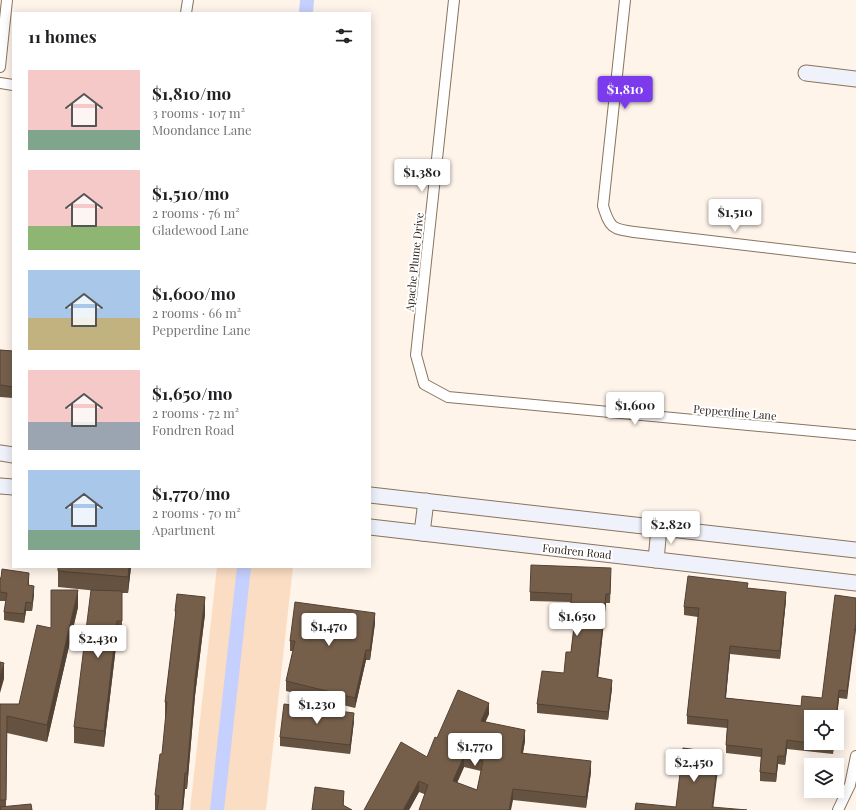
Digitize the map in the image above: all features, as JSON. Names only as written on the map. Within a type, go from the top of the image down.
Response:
[{"type":"main road","points":[[806,73],[856,79]]},
{"type":"main road","points":[[0,453],[12,455]]},
{"type":"main road","points":[[0,486],[12,487]]},
{"type":"main road","points":[[371,495],[856,550]]},
{"type":"main road","points":[[422,533],[426,501]]},
{"type":"main road","name":"Fondren Road","points":[[371,527],[856,583]]},
{"type":"main road","points":[[656,560],[659,528]]},
{"type":"street","points":[[0,67],[7,0]]},
{"type":"street","points":[[186,12],[188,0]]},
{"type":"street","name":"Apache Plume Drive","points":[[424,384],[416,354],[454,0]]},
{"type":"street","points":[[625,0],[603,206],[608,221],[617,229],[634,232],[856,258]]},
{"type":"street","points":[[0,83],[12,85]]},
{"type":"street","name":"Pepperdine Lane","points":[[424,384],[448,397],[856,435]]},
{"type":"street","points":[[838,810],[853,781],[856,756]]},
{"type":"shaded area","points":[[217,568],[293,568],[266,810],[190,810]]},
{"type":"building","points":[[0,350],[12,351],[12,387],[0,385]]},
{"type":"building","points":[[531,565],[611,568],[610,594],[606,594],[597,677],[612,680],[608,712],[537,704],[542,671],[564,673],[566,652],[571,652],[575,618],[569,617],[572,594],[530,592]]},
{"type":"building","points":[[58,568],[129,568],[128,577],[58,571]]},
{"type":"building","points":[[2,569],[29,573],[28,585],[34,586],[32,603],[26,602],[24,614],[4,612],[7,593],[0,592],[0,578]]},
{"type":"building","points":[[688,576],[748,583],[747,588],[786,592],[780,651],[730,646],[725,698],[801,706],[802,696],[822,698],[835,595],[856,598],[856,622],[847,691],[839,690],[837,710],[804,710],[804,742],[787,740],[785,756],[778,756],[776,774],[760,772],[762,749],[726,745],[728,720],[687,716],[699,608],[684,607]]},
{"type":"building","points":[[51,590],[78,590],[47,725],[7,716],[6,800],[0,800],[0,704],[19,704],[37,625],[51,628]]},
{"type":"building","points":[[91,590],[122,591],[122,621],[117,621],[104,731],[74,727]]},
{"type":"building","points":[[177,594],[205,597],[182,810],[157,810],[159,796],[155,795],[160,754],[162,754],[167,702],[165,702]]},
{"type":"building","points":[[295,602],[375,613],[370,650],[366,650],[355,698],[286,681],[295,641],[290,641]]},
{"type":"building","points":[[0,662],[4,663],[0,676]]},
{"type":"building","points":[[458,690],[489,703],[481,721],[525,730],[521,753],[591,761],[586,797],[513,789],[509,810],[419,810],[428,785],[419,781],[403,810],[364,810],[401,742],[427,757],[435,737],[437,738]],"holes":[[[464,756],[483,761],[477,790],[453,781]]]},
{"type":"building","points":[[284,704],[354,713],[350,745],[280,737]]},
{"type":"building","points":[[683,748],[719,753],[712,807],[747,810],[635,810],[636,803],[676,807]]},
{"type":"building","points":[[315,787],[344,791],[343,805],[352,810],[312,810]]},
{"type":"building","points":[[31,804],[32,810],[1,810],[0,807]]},
{"type":"waterway","points":[[306,12],[307,0]]},
{"type":"waterway","points":[[217,810],[244,568]]}]
